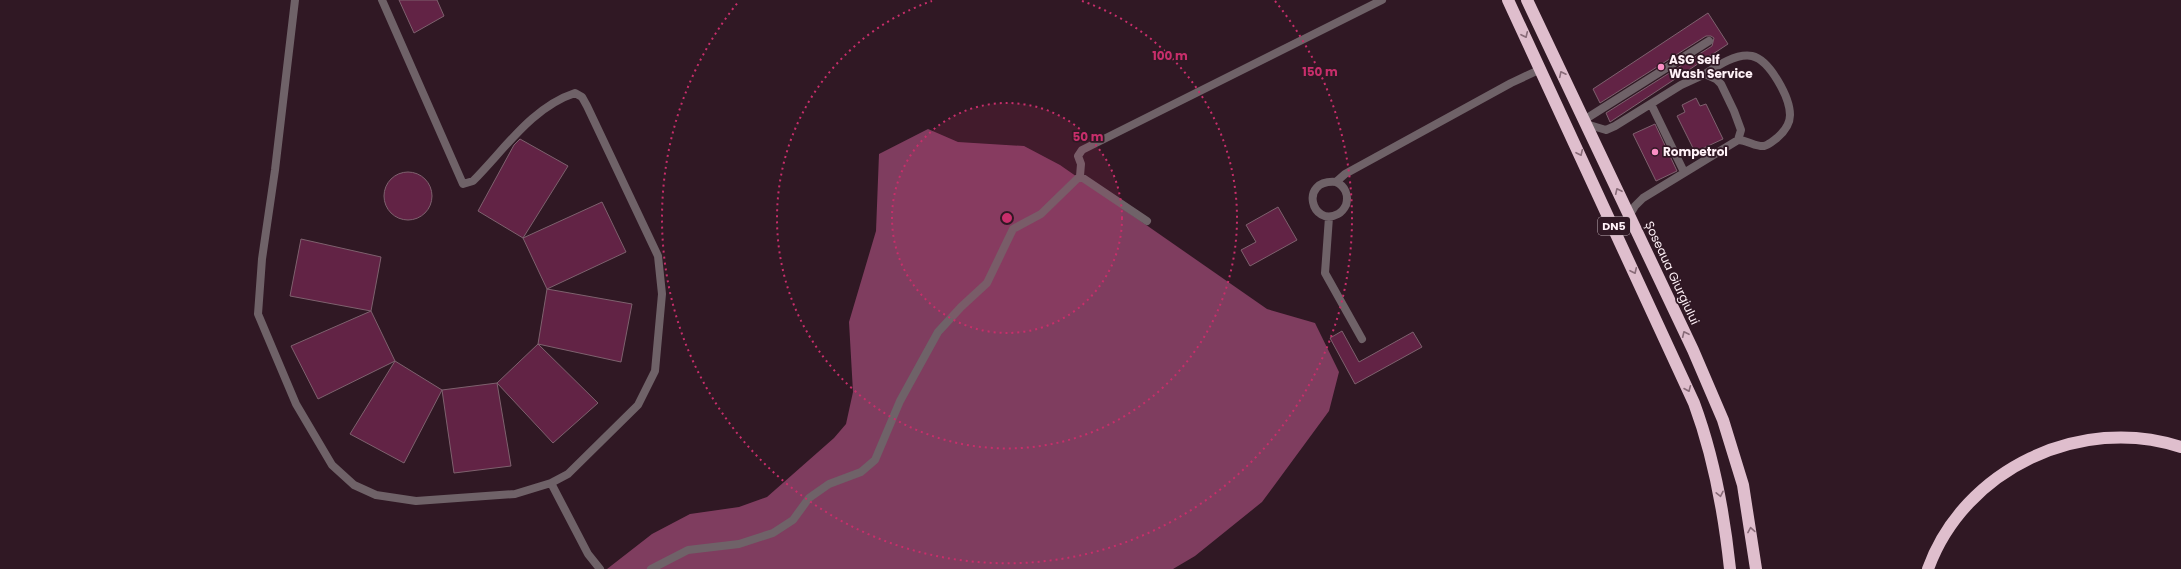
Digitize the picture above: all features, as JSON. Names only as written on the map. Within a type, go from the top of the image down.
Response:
[{"type":"highway","name":"DN5","points":[[1508,0],[1541,69],[1698,414],[1712,456],[1723,509],[1730,569]]},
{"type":"highway","name":"Șoseaua Giurgiului","points":[[1527,0],[1693,350],[1723,420],[1743,485],[1756,569]]},
{"type":"highway","points":[[1928,569],[1940,544],[1951,526],[1977,494],[2006,471],[2038,454],[2077,441],[2115,437],[2158,441],[2181,447]]},
{"type":"lane","points":[[295,0],[275,170],[262,260],[258,314],[296,404],[332,465],[354,485],[376,495],[424,501],[515,494],[551,483],[568,474],[638,405],[655,371],[662,294],[658,256],[587,106],[582,97],[575,93],[560,98],[520,130],[473,181],[463,184],[382,0]]},
{"type":"lane","points":[[651,569],[688,550],[739,544],[772,533],[793,520],[809,498],[829,484],[861,472],[875,460],[900,401],[938,332],[961,307],[987,283],[1013,229],[1041,214],[1080,176],[1082,170],[1078,156],[1082,150],[1382,0]]},
{"type":"lane","points":[[1585,122],[1709,41]]},
{"type":"lane","points":[[1585,122],[1606,130],[1681,85],[1699,75],[1705,74],[1718,65],[1739,57],[1751,56],[1762,60],[1769,67],[1787,101],[1790,114],[1788,124],[1783,133],[1772,142],[1764,146],[1738,140]]},
{"type":"lane","points":[[1336,182],[1359,167],[1511,83],[1541,69]]},
{"type":"lane","points":[[1630,216],[1635,206],[1643,198],[1738,140],[1741,130],[1734,110],[1716,79],[1705,74]]},
{"type":"lane","points":[[1651,104],[1684,172]]},
{"type":"lane","points":[[1080,176],[1147,221]]},
{"type":"lane","points":[[1327,181],[1336,182],[1344,188],[1348,199],[1342,212],[1329,217],[1318,212],[1312,203],[1312,197],[1321,184],[1327,181]]},
{"type":"lane","points":[[1329,217],[1325,273],[1362,339]]},
{"type":"lane","points":[[551,483],[588,554],[600,569]]},
{"type":"shaded area","points":[[928,129],[958,142],[1024,146],[1060,165],[1267,309],[1315,323],[1339,372],[1329,411],[1262,502],[1195,556],[1173,569],[607,569],[652,534],[690,514],[739,507],[767,497],[834,438],[846,424],[853,392],[849,322],[876,231],[879,154]]},
{"type":"building","points":[[399,0],[437,0],[444,16],[414,33]]},
{"type":"building","name":"ASG Self Wash Service","points":[[1708,13],[1728,44],[1610,122],[1606,113],[1712,46],[1714,38],[1711,36],[1706,36],[1600,103],[1593,89]]},
{"type":"building","points":[[1696,98],[1700,106],[1706,104],[1723,139],[1695,152],[1677,116],[1685,112],[1682,105]]},
{"type":"building","name":"Rompetrol","points":[[1655,124],[1677,171],[1656,181],[1633,134]]},
{"type":"building","points":[[520,139],[568,166],[523,238],[478,211],[514,145]]},
{"type":"building","points":[[403,172],[413,172],[425,179],[432,191],[432,201],[425,213],[413,220],[403,220],[395,216],[388,209],[384,201],[384,191],[388,183],[395,176]]},
{"type":"building","points":[[602,202],[626,252],[547,289],[523,238]]},
{"type":"building","points":[[1278,207],[1297,240],[1250,266],[1241,250],[1256,242],[1246,225]]},
{"type":"building","points":[[301,239],[381,257],[371,311],[290,296]]},
{"type":"building","points":[[547,289],[632,304],[621,362],[538,344]]},
{"type":"building","points":[[371,311],[395,361],[318,399],[291,346]]},
{"type":"building","points":[[1342,331],[1359,362],[1413,332],[1422,347],[1355,384],[1330,338]]},
{"type":"building","points":[[538,344],[598,403],[553,443],[497,383]]},
{"type":"building","points":[[395,361],[442,390],[404,463],[350,434]]},
{"type":"building","points":[[497,383],[511,466],[454,473],[442,390]]},
{"type":"place","name":"ASG Self Wash Service","points":[[1661,67]]},
{"type":"place","name":"Rompetrol","points":[[1655,152]]}]
